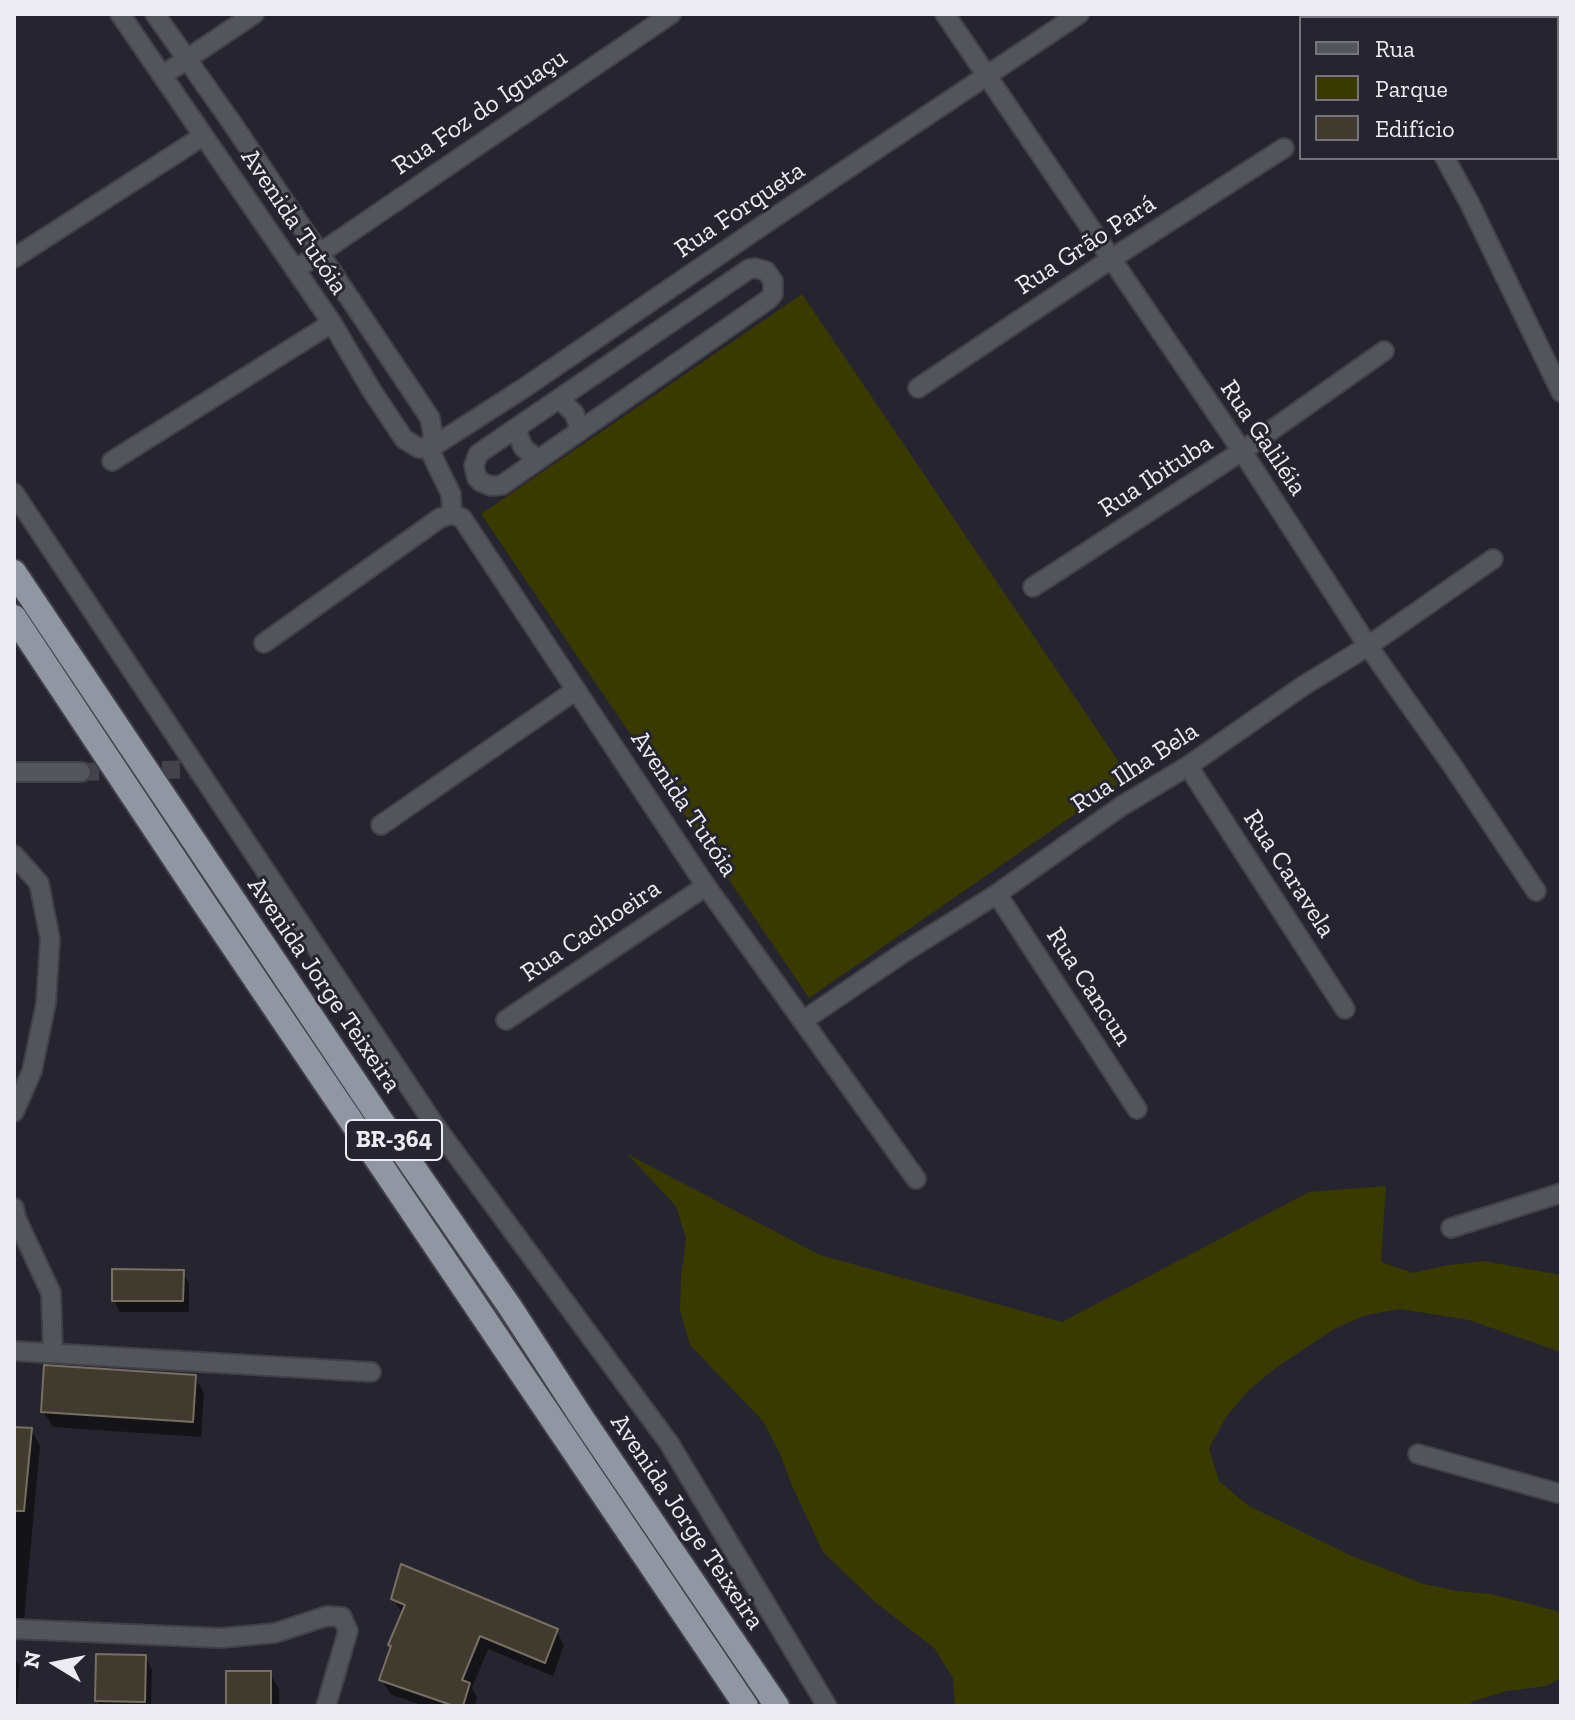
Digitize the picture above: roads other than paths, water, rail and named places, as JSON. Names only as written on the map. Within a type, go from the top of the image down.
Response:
[{"type":"highway","name":"Avenida Jorge Teixeira","points":[[14,572],[777,1706]]},
{"type":"highway","name":"BR-364","points":[[14,617],[746,1706]]},
{"type":"street","name":"Avenida Tutóia","points":[[120,14],[332,323],[404,439],[419,448],[429,449]]},
{"type":"street","name":"Avenida Tutóia","points":[[155,14],[430,418],[433,436],[429,449],[451,494],[452,514],[462,518],[706,886],[916,1179]]},
{"type":"street","points":[[163,75],[254,14]]},
{"type":"street","name":"Rua Foz do Iguaçu","points":[[295,270],[671,14]]},
{"type":"street","name":"Rua Galiléia","points":[[945,14],[1242,451],[1368,646],[1536,891]]},
{"type":"street","name":"Rua Forqueta","points":[[429,449],[1079,14]]},
{"type":"street","points":[[14,258],[203,136]]},
{"type":"street","name":"Rua Grão Pará","points":[[918,388],[1284,148]]},
{"type":"street","points":[[1446,160],[1561,392]]},
{"type":"street","points":[[749,269],[761,269],[770,275],[774,287],[769,299],[539,459],[497,486],[485,485],[477,478],[474,466],[478,454],[559,399],[749,269]]},
{"type":"street","points":[[112,461],[332,323]]},
{"type":"street","name":"Rua Ibituba","points":[[1033,587],[1242,451],[1384,351]]},
{"type":"street","points":[[524,388],[539,412]]},
{"type":"street","points":[[559,399],[574,413],[580,430]]},
{"type":"street","points":[[518,427],[523,447],[539,459]]},
{"type":"street","points":[[14,493],[436,1127],[669,1443],[827,1706]]},
{"type":"street","points":[[264,643],[440,518],[452,514]]},
{"type":"street","name":"Rua Ilha Bela","points":[[804,1020],[997,894],[1120,807],[1188,766],[1303,686],[1368,646],[1493,559]]},
{"type":"street","points":[[381,825],[576,690]]},
{"type":"street","name":"Rua Caravela","points":[[1188,766],[1345,1009]]},
{"type":"street","points":[[14,772],[81,772]]},
{"type":"street","points":[[14,855],[39,883],[50,939],[46,1003],[32,1071],[14,1112]]},
{"type":"street","name":"Rua Cachoeira","points":[[506,1020],[706,886]]},
{"type":"street","name":"Rua Cancun","points":[[997,894],[1137,1109]]},
{"type":"street","points":[[1451,1228],[1561,1193]]},
{"type":"street","points":[[14,1208],[51,1293],[53,1353]]},
{"type":"street","points":[[14,1351],[371,1372]]},
{"type":"street","points":[[1418,1454],[1561,1494]]},
{"type":"street","points":[[14,1629],[221,1638],[275,1633],[327,1616],[342,1617],[348,1631],[326,1706]]},
{"type":"tunnel","points":[[81,772],[199,769]]}]
